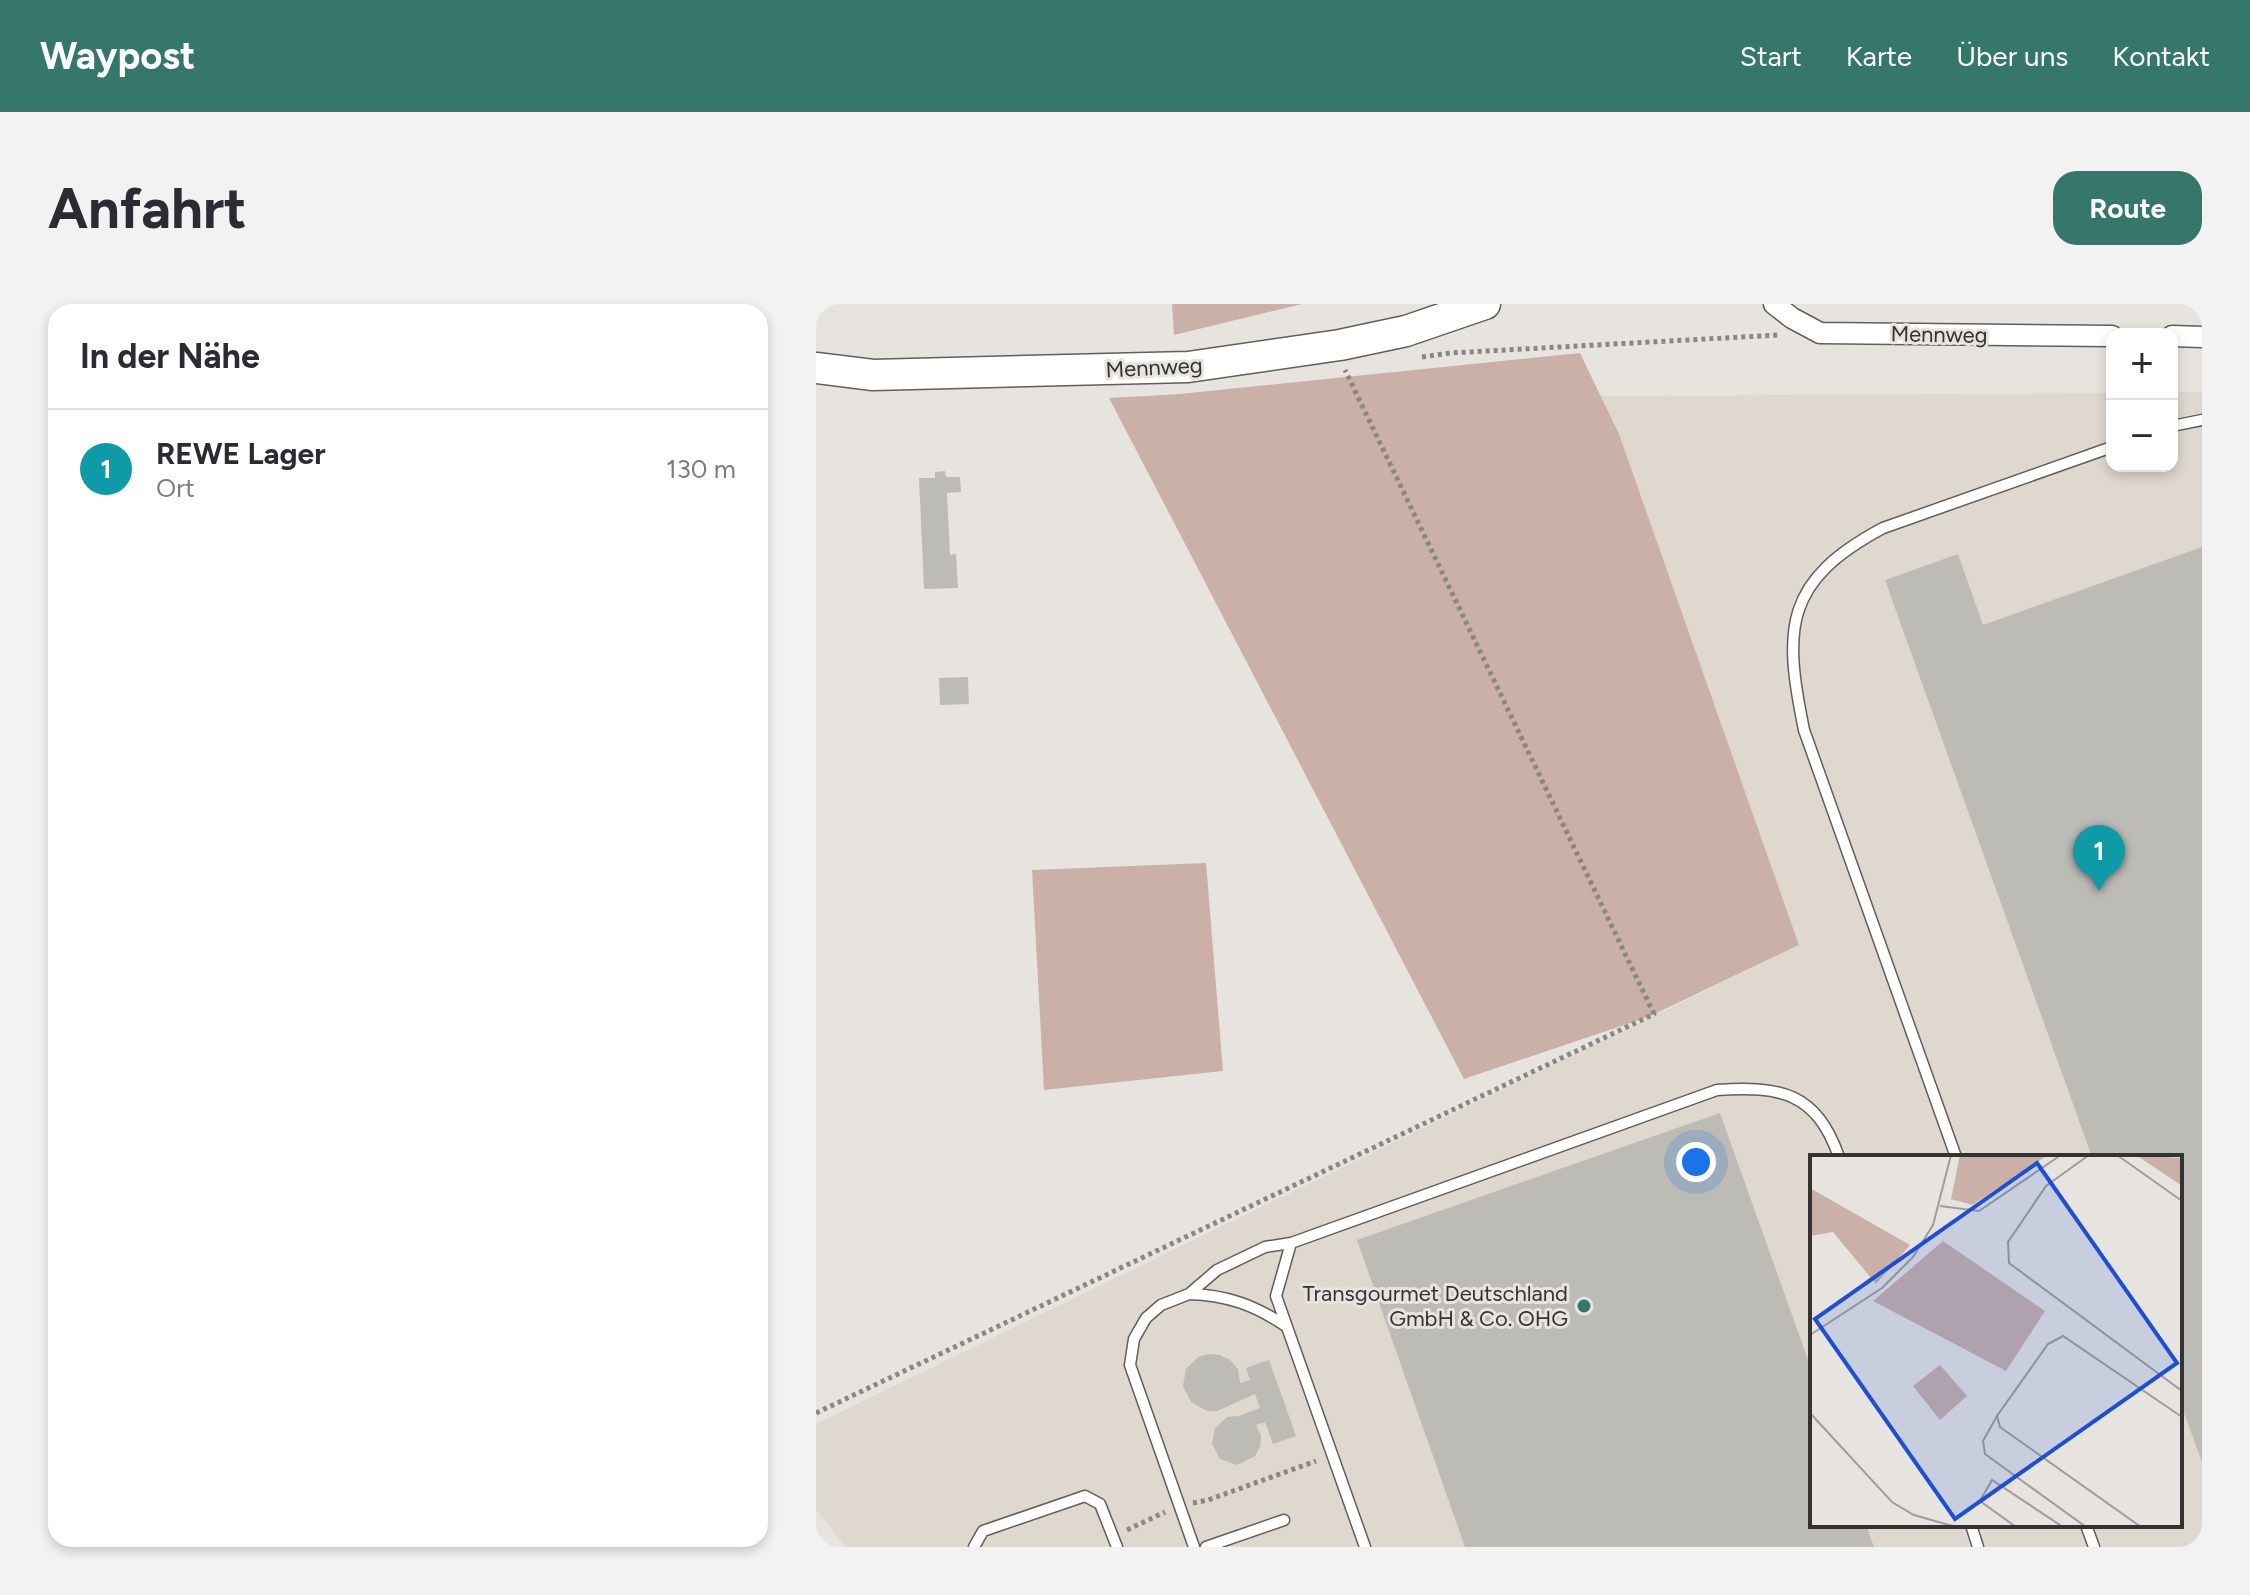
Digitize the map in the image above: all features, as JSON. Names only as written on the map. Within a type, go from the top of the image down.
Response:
[{"type":"street","name":"Mennweg","points":[[816,368],[873,375],[1188,367],[1340,345],[1406,331],[1485,304]]},
{"type":"street","name":"Mennweg","points":[[1774,304],[1820,333],[2106,336]]},
{"type":"street","points":[[2178,336],[2202,337]]},
{"type":"lane","points":[[2178,425],[2202,420]]},
{"type":"lane","points":[[1955,1155],[1804,730],[1793,677],[1792,639],[1798,612],[1812,582],[1850,546],[1883,528],[2106,449]]},
{"type":"lane","points":[[1194,1547],[1130,1365],[1134,1339],[1146,1318],[1161,1305],[1189,1294],[1217,1270],[1265,1247],[1291,1243],[1717,1090],[1757,1087],[1803,1102],[1818,1114],[1831,1134],[1838,1155]]},
{"type":"lane","points":[[1291,1243],[1276,1296],[1365,1547]]},
{"type":"lane","points":[[1189,1294],[1239,1300],[1287,1327]]},
{"type":"lane","points":[[974,1547],[983,1531],[1085,1496],[1100,1504],[1116,1542]]},
{"type":"lane","points":[[1206,1547],[1284,1520]]},
{"type":"lane","points":[[1972,1527],[1978,1547]]},
{"type":"lane","points":[[2087,1527],[2094,1547]]},
{"type":"path","points":[[1450,353],[1820,333]]},
{"type":"path","points":[[816,1413],[1654,1014],[1345,370],[1340,345]]},
{"type":"path","points":[[1116,1542],[1180,1505],[1208,1500],[1332,1455]]},
{"type":"shaded area","points":[[1172,304],[1302,304],[1174,335]]},
{"type":"shaded area","points":[[1580,353],[1619,434],[1799,945],[1648,1017],[1464,1079],[1109,398],[1180,394]]},
{"type":"shaded area","points":[[2178,392],[2202,392],[2202,1547],[846,1547],[816,1510],[816,1424],[1799,945],[1619,434],[1601,396],[2106,393],[2106,472],[2178,472]]},
{"type":"shaded area","points":[[1206,863],[1223,1071],[1044,1090],[1032,870]]},
{"type":"building","points":[[945,471],[946,477],[960,477],[961,492],[947,493],[950,555],[956,554],[958,588],[924,589],[919,478],[935,478],[935,472]]},
{"type":"building","points":[[2202,547],[2202,1462],[2182,1407],[2182,1155],[2091,1155],[1885,580],[1958,554],[1983,625]]},
{"type":"building","points":[[968,677],[969,704],[940,705],[939,678]]},
{"type":"building","name":"Transgourmet Deutschland GmbH & Co. OHG","points":[[1720,1113],[1810,1365],[1810,1527],[1867,1527],[1874,1547],[1465,1547],[1357,1240]]},
{"type":"building","points":[[1209,1354],[1230,1360],[1238,1369],[1240,1383],[1250,1380],[1246,1368],[1269,1360],[1296,1436],[1273,1444],[1265,1422],[1256,1425],[1261,1436],[1255,1456],[1237,1465],[1220,1459],[1212,1444],[1215,1428],[1227,1417],[1260,1408],[1255,1394],[1217,1411],[1207,1411],[1191,1402],[1183,1386],[1186,1369],[1198,1357]]},
{"type":"place","name":"REWE Lager","points":[[2099,891]]},
{"type":"place","name":"Transgourmet Deutschland GmbH & Co. OHG","points":[[1584,1306]]}]
